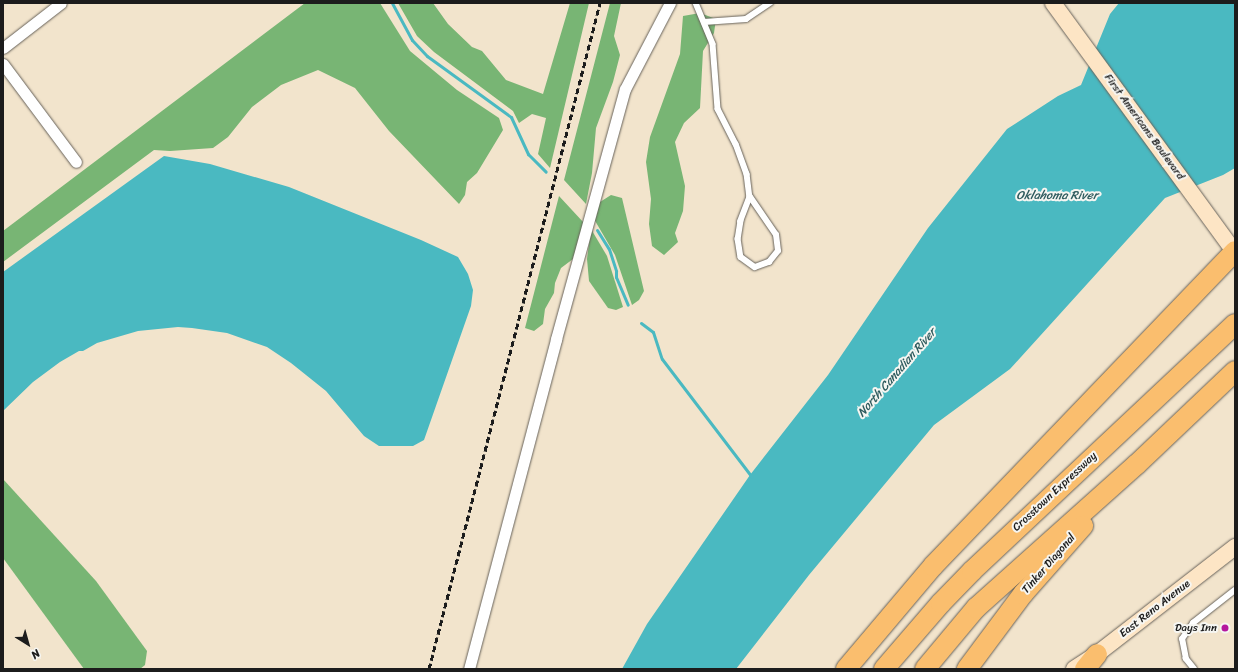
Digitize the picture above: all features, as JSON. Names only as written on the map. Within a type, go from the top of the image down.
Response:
[{"type":"highway","points":[[846,669],[933,566],[1235,252]]},
{"type":"highway","name":"Crosstown Expressway","points":[[884,669],[936,608],[972,571],[1235,324]]},
{"type":"highway","points":[[925,669],[976,608],[1137,464],[1235,371]]},
{"type":"highway","name":"Tinker Diagonal","points":[[967,669],[1023,594],[1137,464]]},
{"type":"main road","name":"First Americans Boulevard","points":[[1053,3],[1235,252]]},
{"type":"main road","name":"East Reno Avenue","points":[[1074,669],[1091,662],[1235,547]]},
{"type":"street","points":[[3,48],[61,3]]},
{"type":"street","points":[[469,669],[556,339],[625,88],[670,3]]},
{"type":"street","points":[[3,64],[76,162]]},
{"type":"lane","points":[[696,3],[713,44],[718,109],[736,144],[747,174],[750,197],[776,235],[778,251],[769,262],[755,267],[742,257],[738,239],[741,221],[750,197]]},
{"type":"lane","points":[[704,22],[746,19],[770,3]]},
{"type":"lane","points":[[1194,669],[1186,659],[1182,639],[1193,623],[1235,590]]},
{"type":"green space","points":[[305,3],[380,3],[410,51],[457,90],[499,118],[503,130],[477,173],[467,182],[465,195],[459,204],[389,131],[355,88],[318,70],[281,85],[252,107],[228,137],[213,148],[170,151],[154,150],[3,262],[3,231]]},
{"type":"green space","points":[[398,3],[433,3],[448,24],[472,47],[482,51],[506,80],[543,94],[570,3],[589,3],[550,168],[538,154],[546,118],[532,114],[519,123],[513,111],[434,52],[417,36]]},
{"type":"green space","points":[[610,3],[621,3],[614,36],[620,55],[613,82],[596,128],[592,173],[586,204],[564,180]]},
{"type":"green space","points":[[700,13],[716,19],[714,33],[703,51],[700,108],[684,123],[675,142],[685,186],[683,211],[675,233],[678,242],[664,255],[652,246],[649,224],[651,199],[646,162],[650,137],[680,54],[683,16]]},
{"type":"green space","points":[[611,195],[622,198],[644,291],[639,300],[632,305],[615,255],[594,219],[600,202]]},
{"type":"green space","points":[[559,196],[584,223],[573,259],[561,268],[555,283],[554,293],[545,309],[543,324],[534,331],[525,328]]},
{"type":"green space","points":[[591,229],[607,256],[623,307],[616,310],[608,308],[589,281],[587,259]]},
{"type":"green space","points":[[3,479],[96,581],[147,651],[145,665],[140,669],[84,669],[3,558]]},
{"type":"water","name":"Oklahoma River","points":[[1119,3],[1235,3],[1235,168],[1223,175],[1165,198],[1010,369],[934,425],[809,575],[736,669],[622,669],[647,624],[750,475],[828,375],[928,228],[1007,129],[1058,96],[1081,85],[1110,14]]},
{"type":"water","points":[[164,156],[210,164],[289,187],[421,240],[458,257],[468,274],[473,290],[471,306],[424,440],[413,446],[379,446],[364,436],[326,391],[291,363],[267,347],[227,333],[178,327],[138,331],[97,343],[83,351],[79,351],[60,362],[33,382],[3,411],[3,272]]},
{"type":"waterway","points":[[392,3],[412,40],[427,56],[511,117],[528,154],[546,172]]},
{"type":"waterway","points":[[597,230],[609,249],[616,271],[616,277],[628,305]]},
{"type":"waterway","points":[[641,323],[653,332],[662,359],[752,477]]},
{"type":"railway","points":[[429,669],[600,3]]},
{"type":"place","name":"Days Inn","points":[[1225,628]]},
{"type":"water label","name":"North Canadian River","points":[[897,373]]}]
